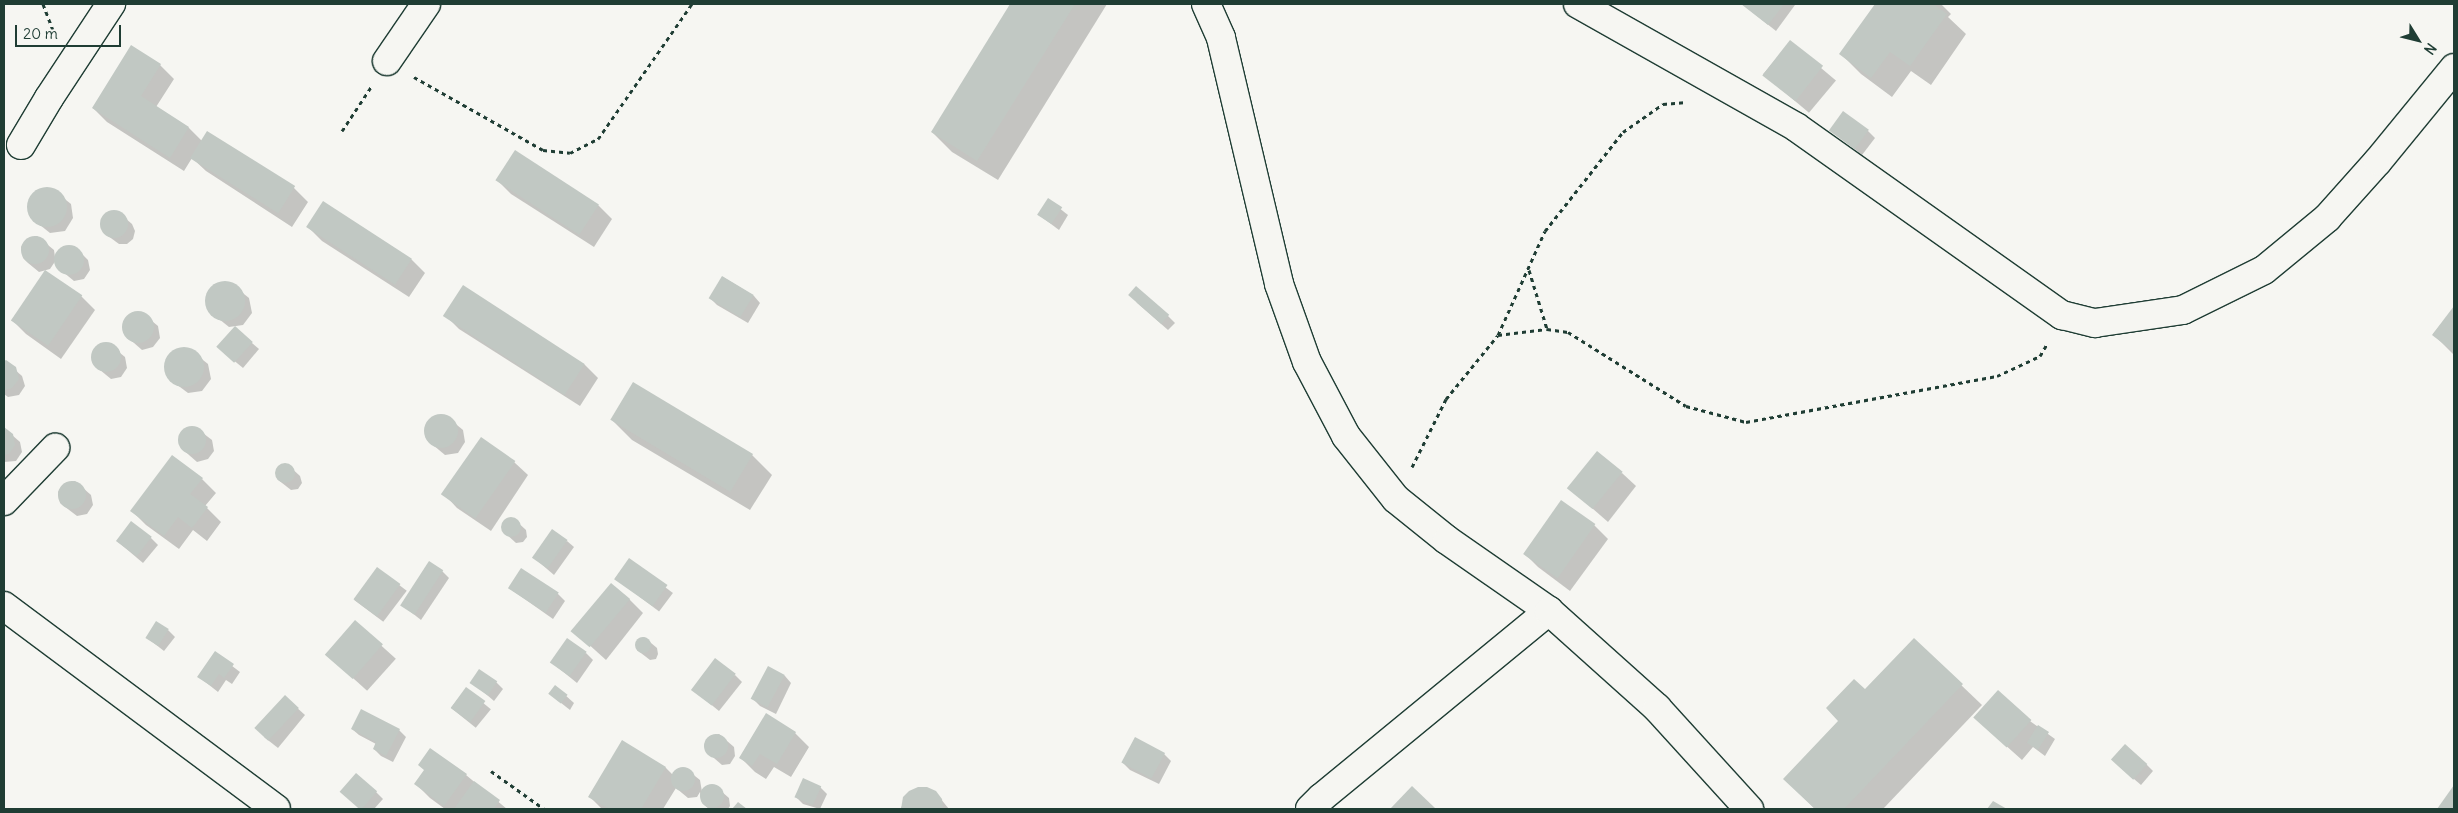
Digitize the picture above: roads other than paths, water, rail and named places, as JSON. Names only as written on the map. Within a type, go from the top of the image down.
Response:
[{"type":"street","points":[[21,145],[111,4]]},
{"type":"street","points":[[387,61],[426,4]]},
{"type":"street","points":[[1206,4],[1221,38],[1279,284],[1307,362],[1346,436],[1396,499],[1447,540],[1549,612],[1658,708],[1749,809]]},
{"type":"street","points":[[1578,4],[1796,127],[2062,315],[2095,323],[2183,310],[2264,270],[2327,218],[2378,161],[2454,68]]},
{"type":"street","points":[[4,501],[54,448]]},
{"type":"street","points":[[4,606],[276,809]]},
{"type":"street","points":[[1310,809],[1549,612]]}]
